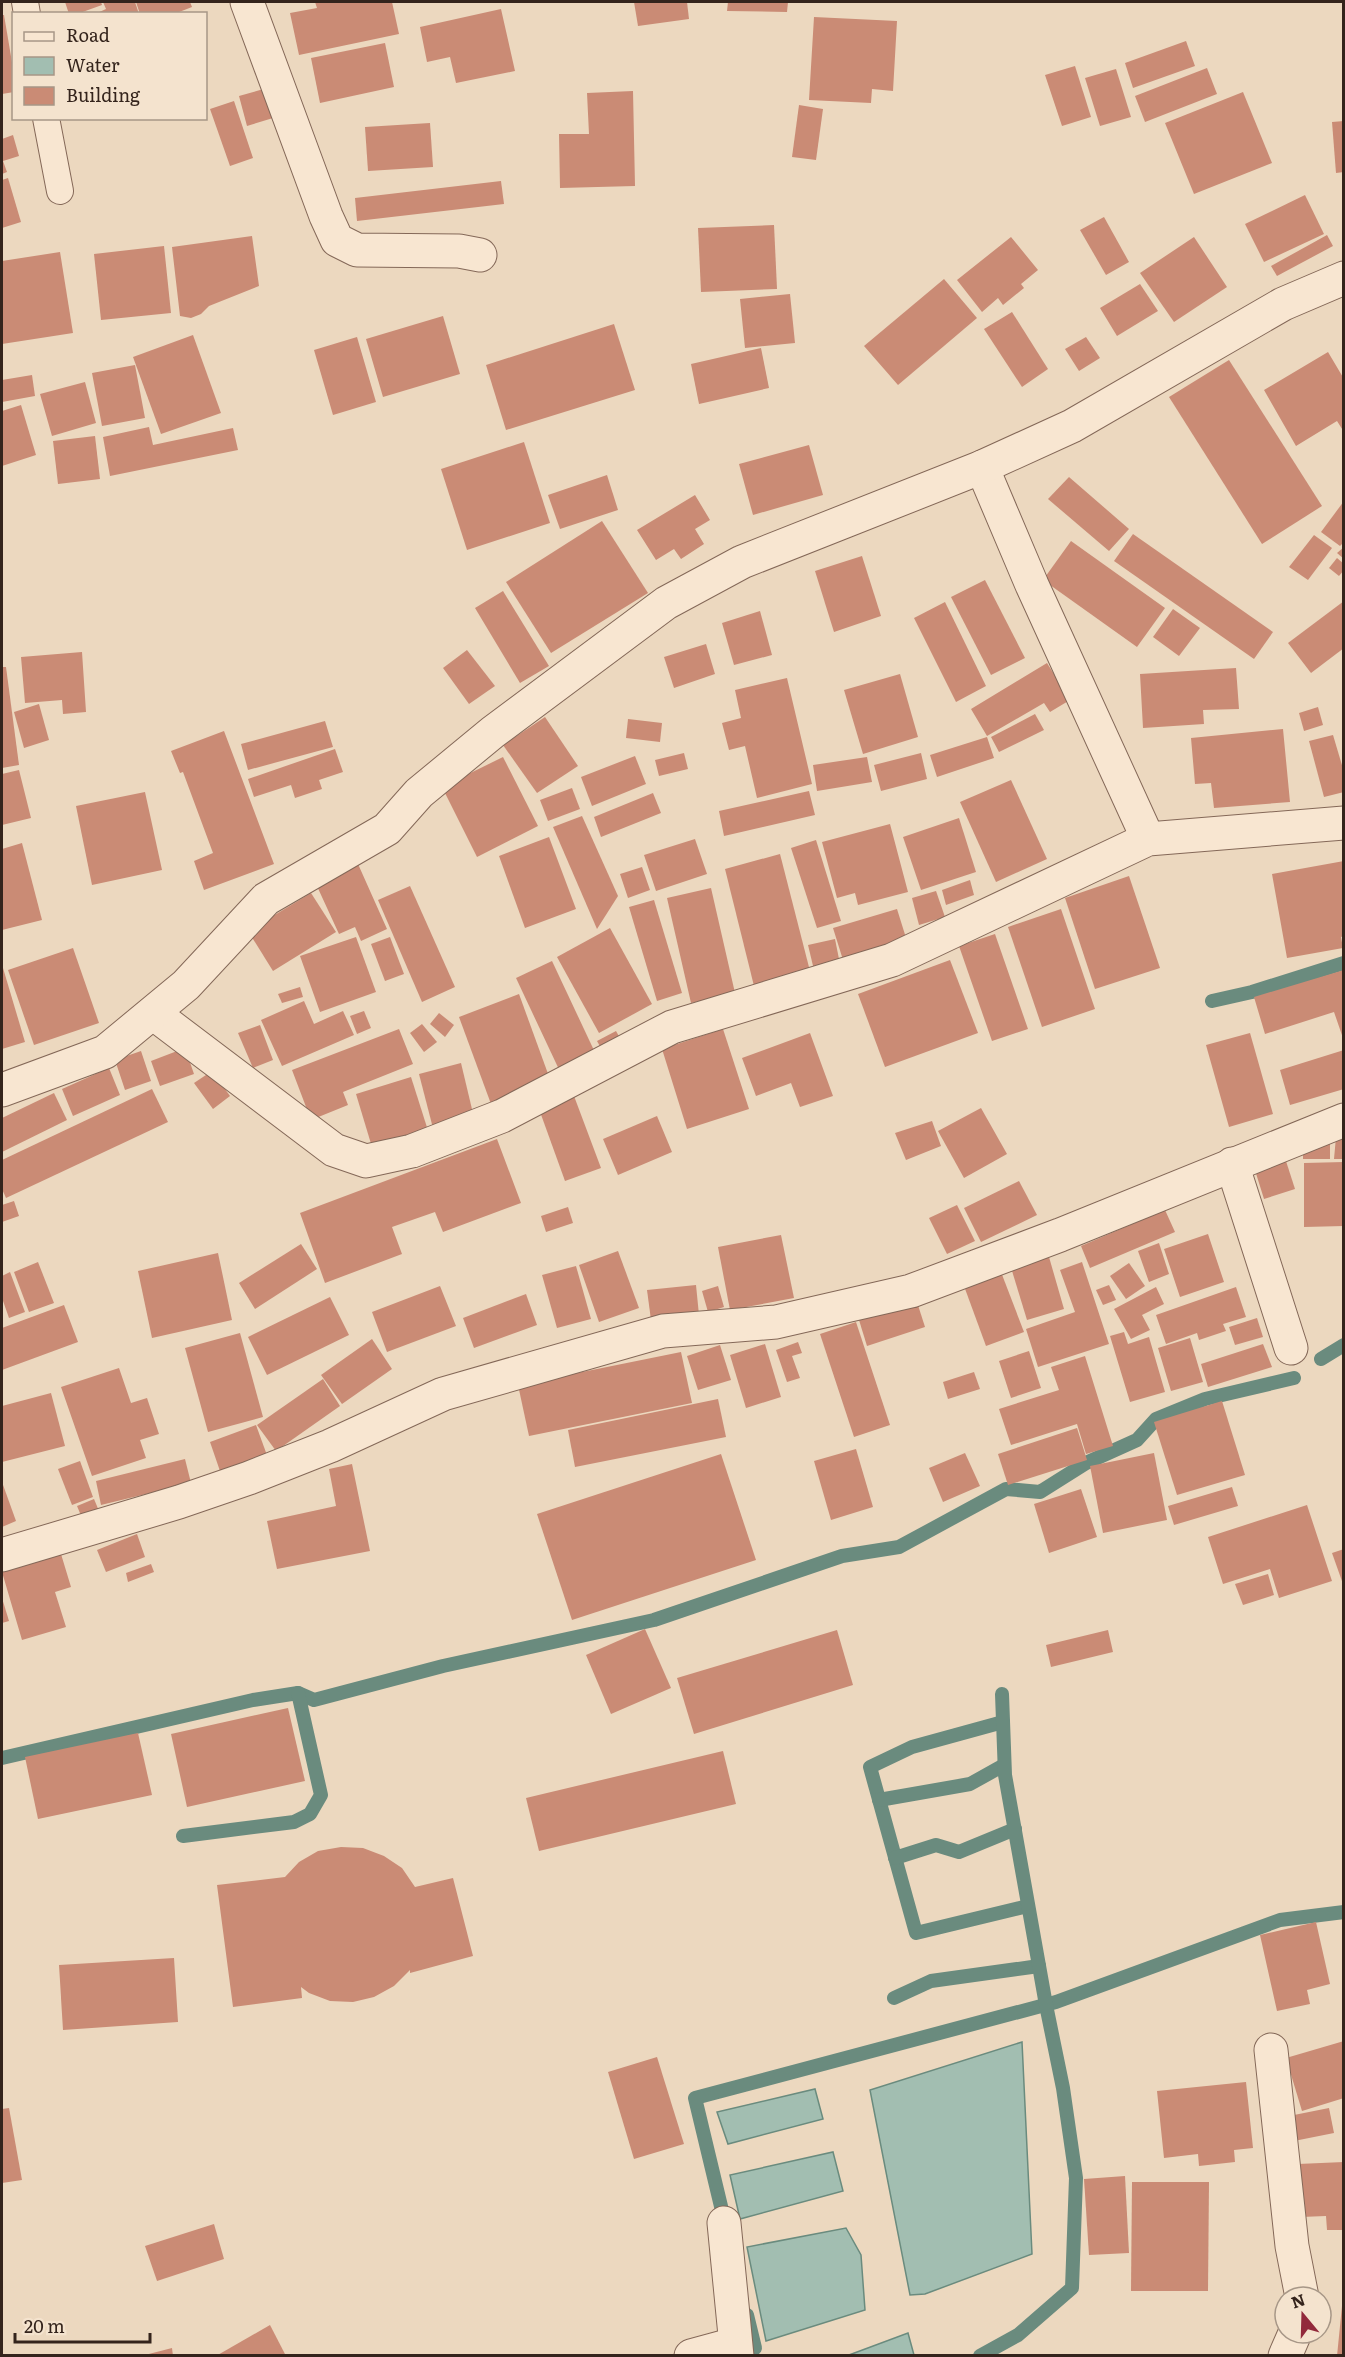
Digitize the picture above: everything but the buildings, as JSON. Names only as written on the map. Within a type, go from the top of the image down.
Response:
[{"type":"street","points":[[247,2],[326,216],[338,240],[357,250],[459,251],[480,255]]},
{"type":"street","points":[[2,1090],[105,1052],[186,985],[266,899],[387,829],[419,793],[493,732],[666,603],[742,562],[982,467],[1072,426],[1283,304],[1344,278]]},
{"type":"street","points":[[982,467],[1032,585],[1148,839]]},
{"type":"street","points":[[153,1013],[334,1150],[366,1161],[412,1151],[502,1116],[672,1027],[892,960],[1148,839],[1344,823]]},
{"type":"street","points":[[2,1555],[179,1502],[249,1478],[330,1446],[454,1391],[663,1331],[776,1322],[911,1291],[1059,1235],[1344,1120]]},
{"type":"street","points":[[1232,1164],[1291,1348]]},
{"type":"street","points":[[1271,2050],[1292,2246],[1300,2285]]},
{"type":"street","points":[[692,2355],[736,2350],[724,2223]]},
{"type":"lane","points":[[46,120],[60,190]]},
{"type":"water","points":[[1022,2042],[1032,2254],[925,2294],[910,2295],[870,2090]]},
{"type":"water","points":[[815,2089],[823,2119],[728,2144],[717,2112]]},
{"type":"water","points":[[833,2152],[843,2191],[740,2219],[730,2175]]},
{"type":"water","points":[[846,2228],[861,2255],[865,2310],[766,2341],[747,2247]]},
{"type":"water","points":[[908,2333],[914,2355],[849,2355]]},
{"type":"waterway","points":[[1212,1001],[1252,992],[1344,963]]},
{"type":"waterway","points":[[1321,1359],[1344,1345]]},
{"type":"waterway","points":[[2,1758],[253,1700],[298,1693],[314,1700],[443,1666],[654,1620],[842,1556],[899,1547],[1006,1489],[1040,1492],[1086,1463],[1137,1440],[1156,1419],[1205,1399],[1294,1378]]},
{"type":"waterway","points":[[183,1836],[294,1822],[310,1814],[321,1795],[298,1693]]},
{"type":"waterway","points":[[980,2356],[1018,2335],[1072,2288],[1076,2178],[1063,2088],[1005,1775],[1002,1694]]},
{"type":"waterway","points":[[1003,1722],[912,1747],[870,1767],[916,1933],[1028,1906]]},
{"type":"waterway","points":[[879,1800],[970,1784],[1004,1765]]},
{"type":"waterway","points":[[895,1858],[936,1845],[959,1852],[1015,1829]]},
{"type":"waterway","points":[[725,2223],[695,2098],[1056,2002],[1280,1920],[1344,1912]]},
{"type":"waterway","points":[[894,1998],[931,1981],[1039,1966]]},
{"type":"waterway","points":[[747,2315],[755,2348]]}]
